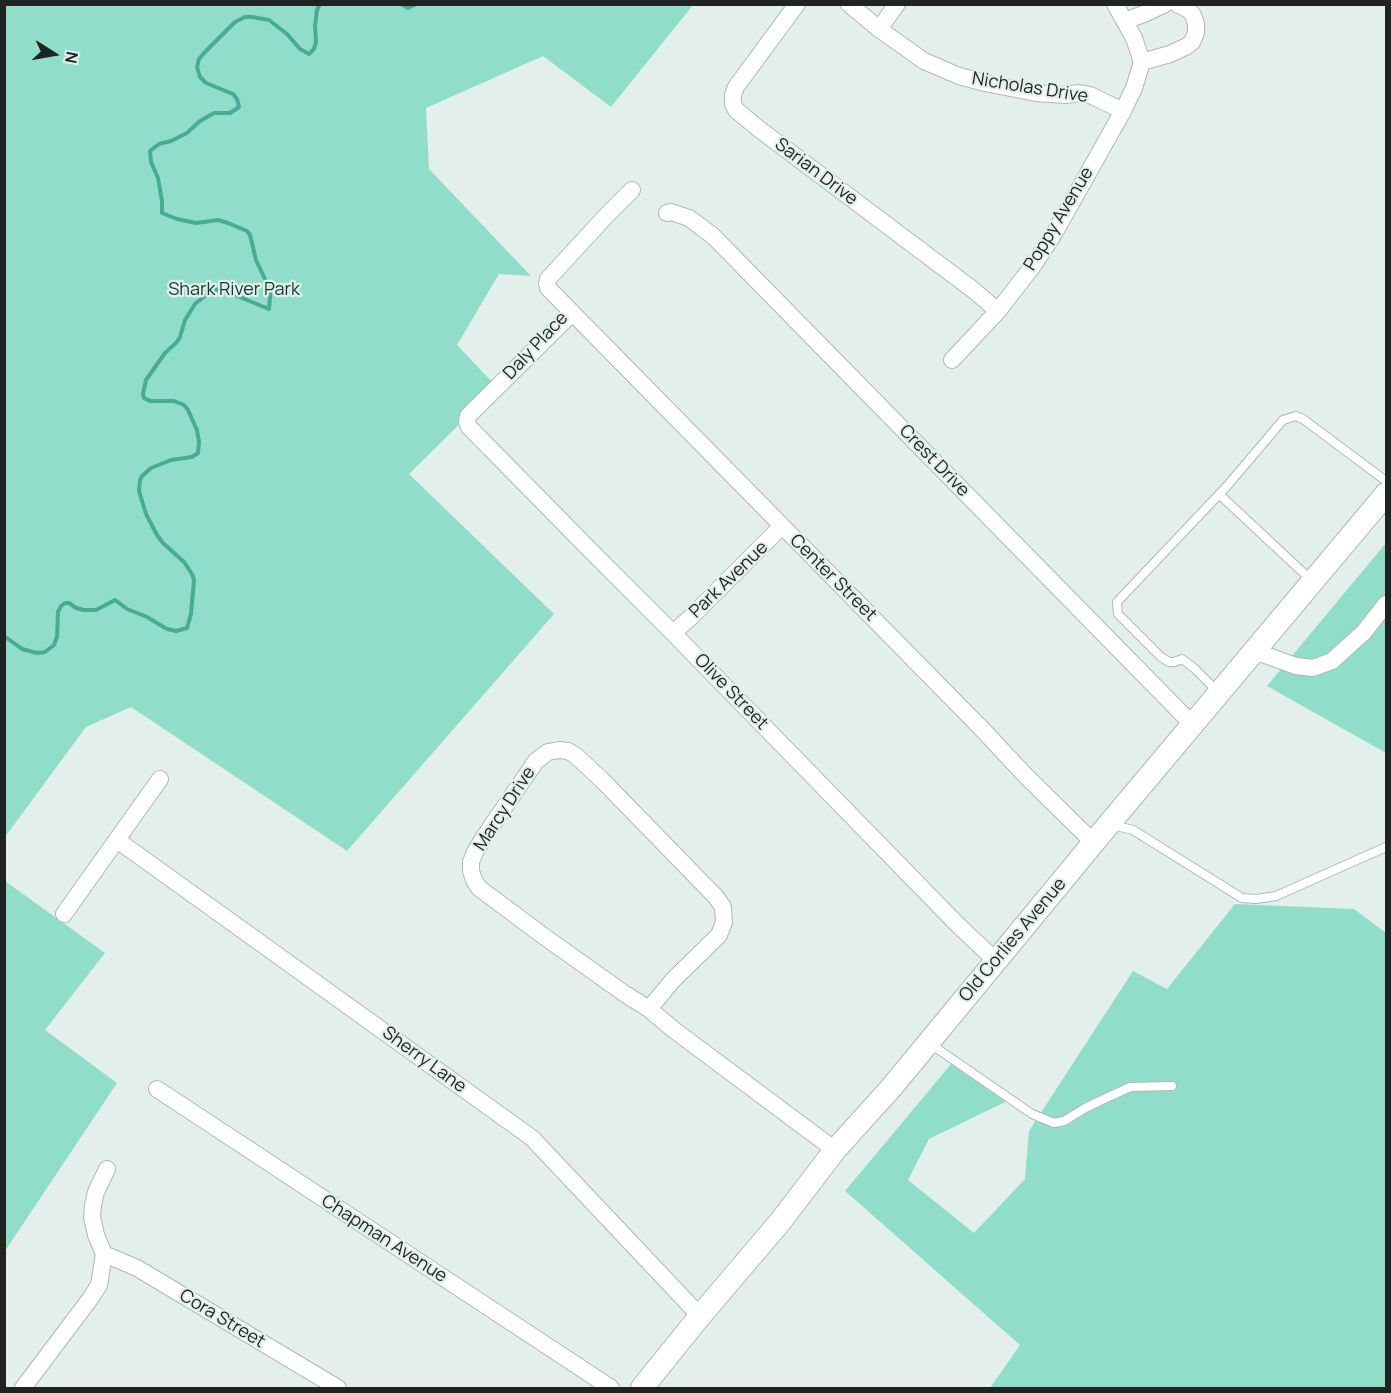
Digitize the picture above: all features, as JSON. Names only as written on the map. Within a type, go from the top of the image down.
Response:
[{"type":"street","name":"Sarian Drive","points":[[797,4],[736,87],[733,95],[736,110],[998,311]]},
{"type":"street","name":"Nicholas Drive","points":[[849,4],[924,61],[959,76],[1036,93],[1090,95],[1123,111]]},
{"type":"street","points":[[879,29],[897,4]]},
{"type":"street","points":[[1115,4],[1134,38],[1142,62],[1170,54],[1192,42],[1196,33],[1193,15],[1189,10],[1176,4]]},
{"type":"street","points":[[1125,21],[1165,4]]},
{"type":"street","name":"Poppy Avenue","points":[[952,360],[998,311],[1035,263],[1055,232],[1123,111],[1134,88],[1142,62]]},
{"type":"street","name":"Daly Place","points":[[467,422],[468,416],[572,313],[548,288],[548,279],[632,190]]},
{"type":"street","name":"Crest Drive","points":[[667,213],[671,212],[689,218],[713,236],[1192,724]]},
{"type":"street","name":"Center Street","points":[[572,313],[981,728],[1032,783],[1094,843]]},
{"type":"street","name":"Olive Street","points":[[467,422],[957,924],[996,961]]},
{"type":"street","name":"Old Corlies Avenue","points":[[642,1389],[780,1222],[835,1150],[891,1088],[1386,494]]},
{"type":"street","name":"Park Avenue","points":[[674,633],[783,526]]},
{"type":"street","points":[[1254,651],[1296,666],[1313,668],[1332,662],[1364,632],[1386,604]]},
{"type":"street","name":"Marcy Drive","points":[[649,1009],[718,935],[724,922],[723,907],[716,897],[575,755],[559,750],[548,752],[536,761],[475,852],[471,862],[471,871],[479,888],[649,1009],[835,1150]]},
{"type":"street","points":[[64,914],[160,779]]},
{"type":"street","name":"Sherry Lane","points":[[117,840],[532,1138],[700,1316]]},
{"type":"street","name":"Chapman Avenue","points":[[157,1089],[611,1389]]},
{"type":"street","points":[[30,1386],[99,1285],[104,1254],[92,1217],[96,1191],[107,1169]]},
{"type":"street","name":"Cora Street","points":[[104,1254],[137,1268],[338,1389]]},
{"type":"lane","points":[[1219,693],[1182,659],[1169,662],[1161,657],[1118,614],[1117,602],[1219,494],[1283,420],[1296,416],[1386,481]]},
{"type":"lane","points":[[1219,494],[1312,582]]},
{"type":"lane","points":[[1109,824],[1133,830],[1242,898],[1256,899],[1276,896],[1386,847]]},
{"type":"lane","points":[[928,1043],[1032,1114],[1054,1123],[1064,1121],[1087,1107],[1130,1087],[1172,1086]]},
{"type":"green space","name":"Shark River Park","points":[[5,5],[693,5],[611,107],[543,56],[426,108],[429,169],[531,276],[499,274],[457,345],[497,387],[409,474],[554,614],[347,851],[131,707],[86,727],[5,837]]},
{"type":"green space","points":[[1386,543],[1386,753],[1267,686]]},
{"type":"green space","points":[[5,881],[105,953],[45,1030],[117,1083],[5,1251]]},
{"type":"green space","points":[[1235,904],[1354,909],[1386,933],[1386,1388],[990,1388],[1020,1345],[845,1191],[952,1063],[1007,1101],[929,1139],[908,1180],[974,1233],[1025,1179],[1029,1131],[1133,971],[1167,989]]},
{"type":"waterway","points":[[4,636],[22,649],[37,653],[45,652],[54,645],[57,637],[58,612],[65,603],[84,610],[96,610],[115,600],[127,609],[167,629],[176,631],[187,628],[191,614],[194,580],[192,574],[184,562],[157,535],[146,514],[139,491],[142,476],[151,468],[171,460],[192,457],[198,453],[199,442],[197,430],[184,405],[174,401],[150,401],[144,398],[146,380],[165,353],[180,337],[185,320],[195,304],[211,291],[220,289],[269,309],[270,290],[256,260],[247,231],[218,220],[196,223],[162,213],[158,178],[151,162],[150,151],[159,144],[187,133],[200,121],[214,113],[230,113],[239,107],[233,94],[206,83],[200,77],[197,67],[204,53],[235,22],[245,17],[269,20],[287,34],[300,49],[309,54],[316,42],[315,26],[320,4]]},
{"type":"waterway","points":[[401,4],[408,8],[416,4]]}]
